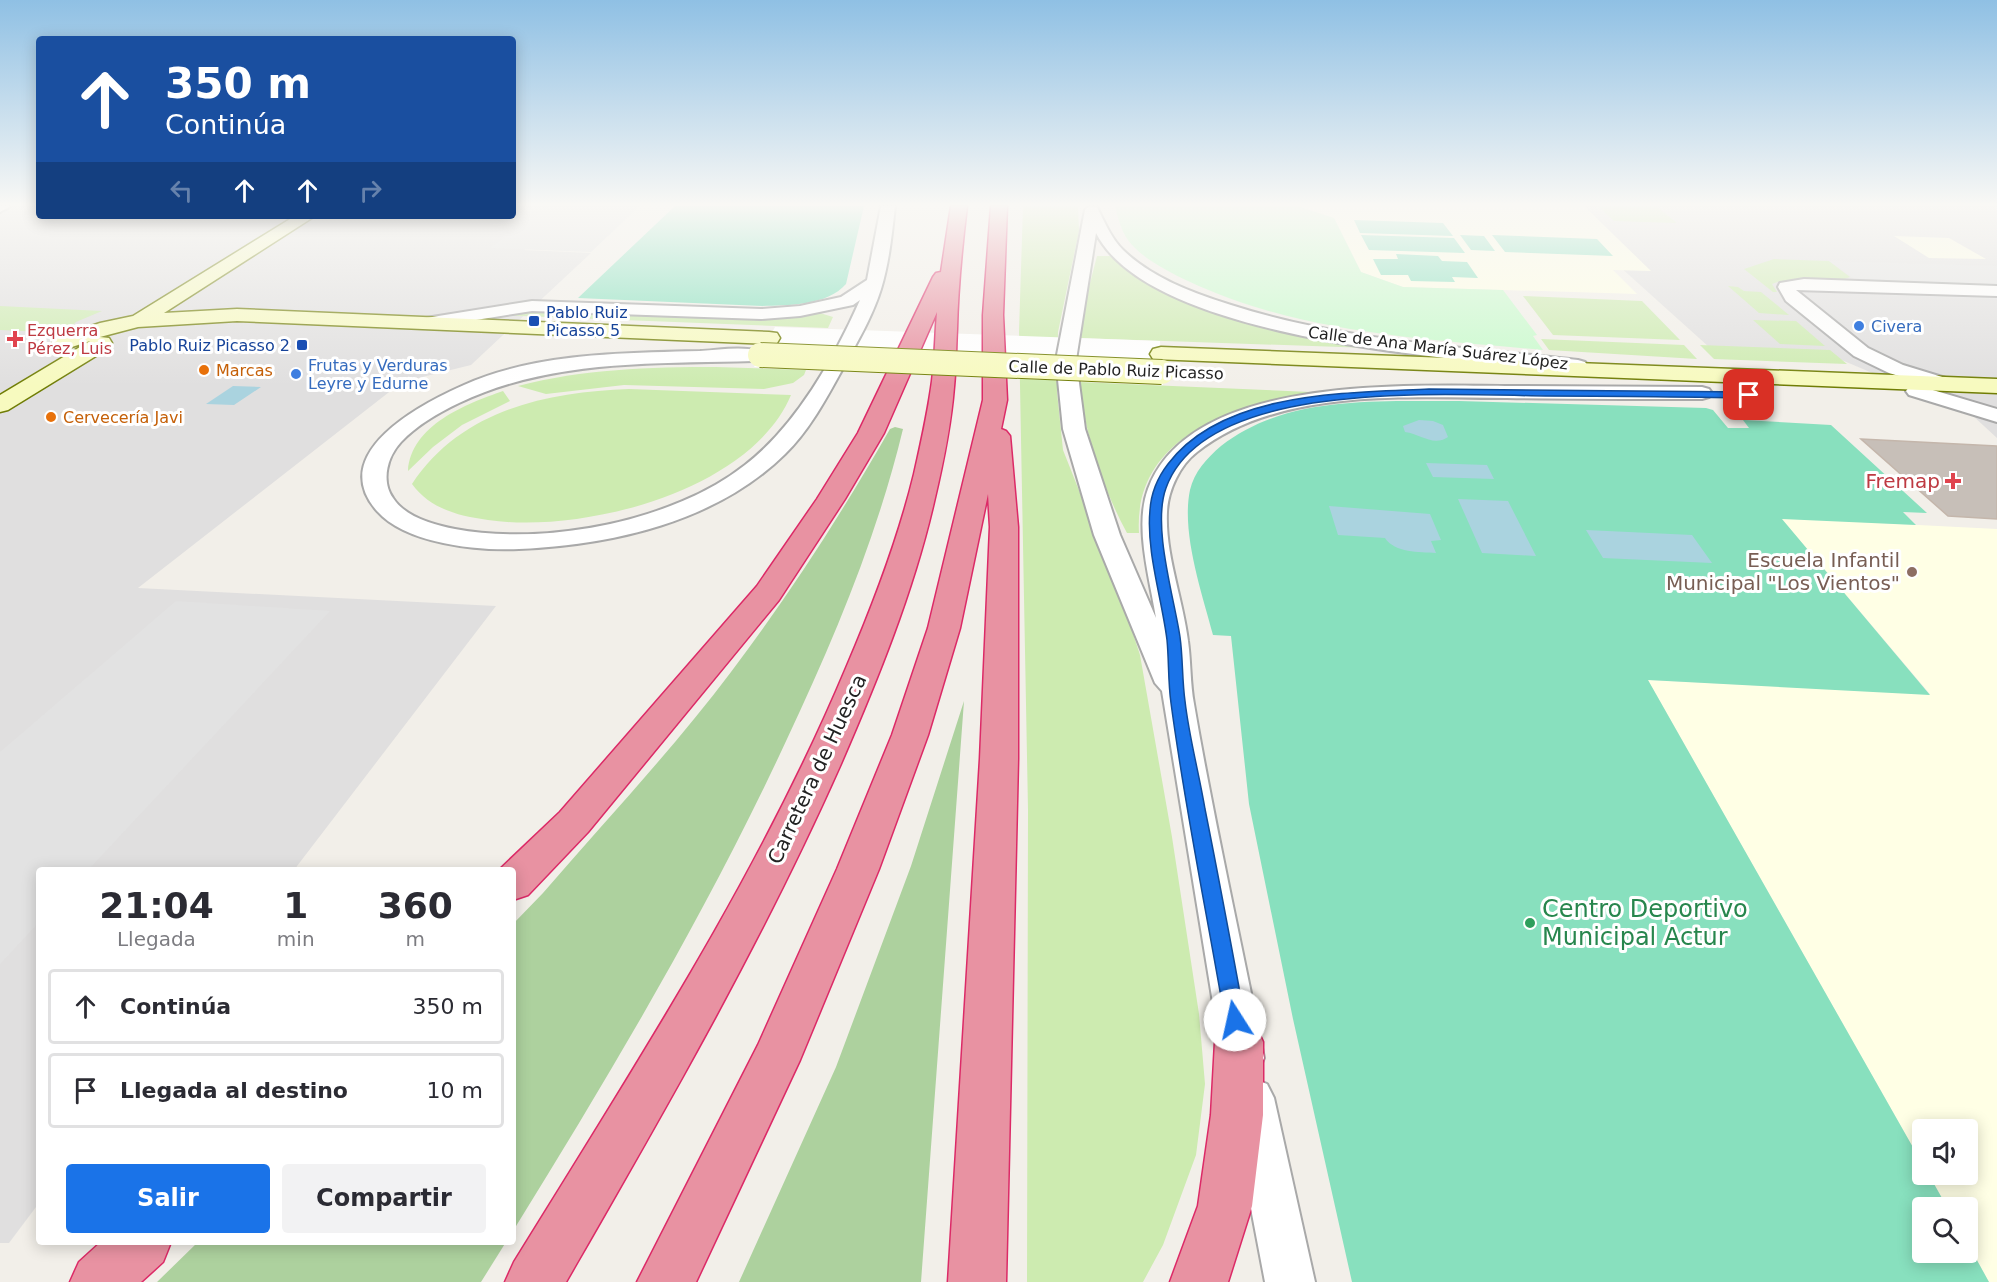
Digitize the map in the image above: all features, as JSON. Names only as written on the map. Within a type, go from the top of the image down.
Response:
[{"type":"highway","points":[[516,881],[574,822],[768,593],[831,499],[871,433],[948,266]]},
{"type":"highway","name":"Carretera de Huesca","points":[[534,1282],[655,1079],[771,870],[867,661],[917,514],[927,472],[941,398],[951,266]]},
{"type":"highway","points":[[977,1282],[999,759],[1004,527],[995,400],[993,315],[996,266]]},
{"type":"highway","points":[[666,1282],[776,1060],[858,869],[910,735],[944,628],[995,400]]},
{"type":"highway","points":[[1199,1282],[1226,1206],[1237,1115],[1239,1042]]},
{"type":"highway","points":[[99,1282],[140,1245]]},
{"type":"main road","points":[[0,381],[196,266]]},
{"type":"main road","points":[[0,405],[226,266]]},
{"type":"main road","name":"Calle de Pablo Ruiz Picasso","points":[[201,281],[192,290],[190,296],[193,302],[236,324]]},
{"type":"main road","points":[[138,321],[138,310],[145,296]]},
{"type":"main road","name":"Calle de Pablo Ruiz Picasso","points":[[138,321],[166,328],[236,324],[426,323],[761,349]]},
{"type":"main road","points":[[63,343],[107,327],[138,321]]},
{"type":"main road","name":"Calle de Pablo Ruiz Picasso","points":[[147,342],[236,324],[761,349],[1162,363],[1610,370],[1997,386]]},
{"type":"main road","points":[[55,371],[125,346]]},
{"type":"main road","name":"Calle de Pablo Ruiz Picasso","points":[[1162,363],[1702,393],[1997,406]]},
{"type":"street","points":[[761,349],[590,361],[543,368],[483,385],[438,405],[398,433],[378,457],[375,470],[377,489],[386,506],[406,521],[432,531],[464,538],[502,542],[558,541],[607,532],[651,520],[692,504],[730,486],[754,470],[790,436],[816,398],[858,324],[875,282],[878,266]]},
{"type":"street","name":"Calle de Ana María Suárez López","points":[[1082,266],[1066,360],[1074,429],[1107,536],[1178,701]]},
{"type":"street","name":"Calle de Ana María Suárez López","points":[[1134,266],[1142,273],[1198,300],[1244,316],[1320,334],[1374,343],[1610,370]]},
{"type":"street","points":[[1997,291],[1904,288],[1860,278],[1786,287],[1792,297],[1895,382],[1997,416]]},
{"type":"street","name":"Calle de Pablo Ruiz Picasso","points":[[426,323],[532,306],[761,314],[800,311],[847,301],[875,282]]},
{"type":"street","points":[[1861,352],[1896,369],[1945,384]]},
{"type":"street","name":"Calle de Ana María Suárez López","points":[[1290,1282],[1263,1143],[1239,1042],[1178,701],[1174,640],[1157,543],[1155,509],[1160,488],[1172,466],[1188,448],[1214,430],[1238,418],[1301,400],[1350,395],[1429,392],[1702,393]]},
{"type":"shaded area","points":[[0,266],[577,266],[471,365],[402,382],[138,588],[496,606],[296,867],[36,867],[36,1207],[9,1243],[0,1243]]},
{"type":"shaded area","points":[[1358,266],[1646,266],[1651,271],[1613,270],[1637,294],[1403,287],[1361,272]]},
{"type":"shaded area","points":[[1619,266],[1997,266],[1997,438],[1972,415],[1825,353],[1709,347]]},
{"type":"shaded area","points":[[1836,266],[1997,266],[1997,299],[1877,295]]},
{"type":"shaded area","points":[[1781,518],[1997,529],[1997,1282],[1989,1282],[1978,1262],[1978,1197],[1941,1197],[1935,1185],[1978,1185],[1978,1119],[1912,1119],[1912,1146],[1648,680],[1930,694]]},
{"type":"shaded area","points":[[176,601],[330,611],[91,867],[36,867],[36,925],[0,964],[0,752]]},
{"type":"green space","points":[[612,266],[850,266],[846,284],[838,291],[829,297],[807,303],[762,306],[578,298]]},
{"type":"green space","points":[[1021,266],[1072,266],[1058,332],[1057,392],[1063,450],[1120,594],[1140,655],[1172,837],[1199,1014],[1205,1084],[1196,1155],[1163,1245],[1143,1282],[1027,1282],[1028,810],[1019,332]]},
{"type":"green space","points":[[1094,266],[1123,266],[1142,280],[1204,309],[1281,331],[1369,348],[1079,338],[1083,310]]},
{"type":"green space","points":[[1159,266],[1358,266],[1361,272],[1403,287],[1503,290],[1537,335],[1533,336],[1543,350],[1407,337],[1317,323],[1230,298]]},
{"type":"green space","points":[[1376,266],[1470,266],[1478,278],[1452,277],[1455,282],[1411,281],[1408,275],[1381,275]]},
{"type":"green space","points":[[1754,266],[1835,266],[1850,277],[1839,281],[1780,281],[1772,284],[1777,292],[1773,292],[1744,269]]},
{"type":"green space","points":[[1728,286],[1738,287],[1744,291],[1761,292],[1789,315],[1759,313]]},
{"type":"green space","points":[[1523,296],[1642,301],[1680,340],[1553,335]]},
{"type":"green space","points":[[0,306],[102,311],[76,322],[65,333],[0,330]]},
{"type":"green space","points":[[536,310],[766,318],[820,313],[833,317],[828,328],[494,315]]},
{"type":"green space","points":[[1753,320],[1796,321],[1825,346],[1780,344]]},
{"type":"green space","points":[[1541,339],[1684,345],[1697,359],[1549,350]]},
{"type":"green space","points":[[1700,345],[1830,350],[1847,364],[1714,359]]},
{"type":"green space","points":[[716,367],[806,370],[804,375],[793,383],[764,389],[624,385],[546,394],[518,386],[542,380],[616,370]]},
{"type":"green space","points":[[1079,382],[1312,392],[1252,406],[1222,417],[1195,431],[1171,449],[1153,472],[1142,499],[1139,533],[1127,533],[1102,479],[1090,440]]},
{"type":"green space","points":[[629,389],[791,395],[770,429],[740,457],[702,480],[660,499],[615,512],[569,520],[526,523],[488,520],[446,510],[427,500],[412,484],[432,459],[455,438],[480,422],[537,401],[567,395]]},
{"type":"green space","points":[[503,391],[510,401],[462,425],[433,447],[408,471],[411,455],[419,441],[430,429],[457,410]]},
{"type":"green space","name":"Centro Deportivo Municipal Actur","points":[[1398,401],[1706,408],[1713,410],[1728,428],[1749,428],[1743,420],[1831,425],[1927,513],[1903,512],[1916,525],[1782,519],[1930,695],[1648,680],[1912,1146],[1912,1185],[1935,1185],[1941,1197],[1912,1197],[1912,1263],[1978,1262],[1989,1282],[1352,1282],[1293,1019],[1249,804],[1231,636],[1213,635],[1190,544],[1188,507],[1190,490],[1202,466],[1221,446],[1247,429],[1275,417],[1304,409],[1335,404]]},
{"type":"green space","points":[[895,427],[903,429],[881,509],[838,625],[757,803],[658,989],[516,1226],[516,921],[639,784],[731,672],[795,583],[890,429]]},
{"type":"green space","points":[[964,701],[921,1282],[739,1282],[836,1067],[911,866]]},
{"type":"green space","points":[[195,1245],[504,1245],[481,1282],[157,1282]]},
{"type":"water","points":[[233,386],[261,387],[234,405],[206,404]]},
{"type":"water","points":[[1419,420],[1433,421],[1443,425],[1448,437],[1437,441],[1405,432],[1403,426]]},
{"type":"water","points":[[1426,463],[1487,465],[1494,479],[1433,477]]},
{"type":"water","points":[[1458,499],[1508,501],[1536,556],[1482,553]]},
{"type":"water","points":[[1329,506],[1430,514],[1441,540],[1431,541],[1436,553],[1401,549],[1389,543],[1385,538],[1338,535]]},
{"type":"water","points":[[1586,530],[1692,535],[1712,563],[1603,558]]},
{"type":"pier","points":[[775,327],[1160,341],[1163,385],[754,367]]},
{"type":"building","name":"Fremap","points":[[1861,439],[1997,446],[1997,519],[1948,516]]},
{"type":"place","name":"Pablo Ruiz Picasso 5","points":[[534,321]]},
{"type":"place","name":"Civera","points":[[1859,326]]},
{"type":"place","name":"Ezquerra Pérez, Luis","points":[[15,339]]},
{"type":"place","name":"Pablo Ruiz Picasso 2","points":[[302,345]]},
{"type":"place","name":"Marcas","points":[[204,370]]},
{"type":"place","name":"Frutas y Verduras Leyre y Edurne","points":[[296,374]]},
{"type":"place","name":"Cervecería Javi","points":[[51,417]]},
{"type":"place","name":"Fremap","points":[[1953,481]]},
{"type":"place","name":"Escuela Infantil Municipal \"Los Vientos\"","points":[[1912,572]]},
{"type":"place","name":"Centro Deportivo Municipal Actur","points":[[1530,923]]},
{"type":"route","points":[[1235,1020],[1178,701],[1174,640],[1155,531],[1155,509],[1160,488],[1172,466],[1188,448],[1224,424],[1264,410],[1321,397],[1409,392],[1749,395]]}]
